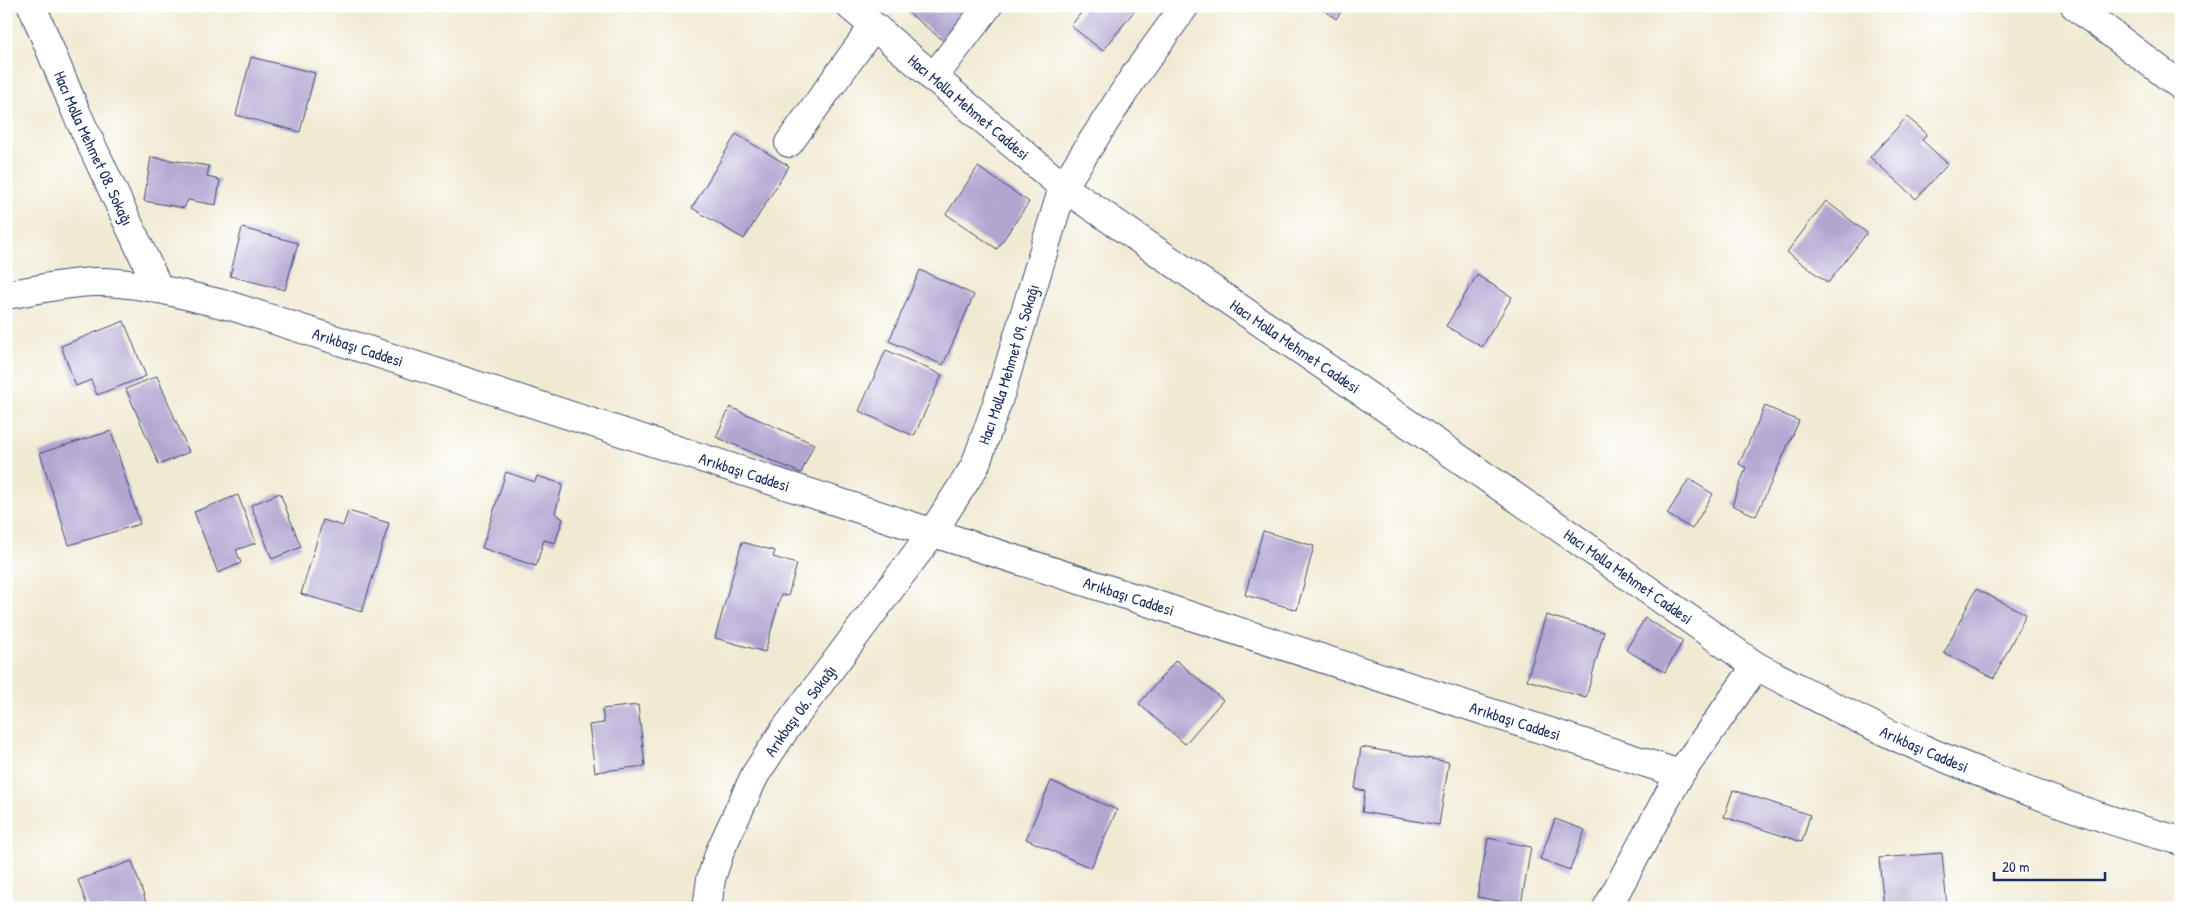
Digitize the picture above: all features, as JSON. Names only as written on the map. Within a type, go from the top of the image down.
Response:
[{"type":"street","name":"Hacı Molla Mehmet 08. Sokağı","points":[[32,6],[76,112],[159,289]]},
{"type":"street","name":"Hacı Molla Mehmet Caddesi","points":[[850,6],[1063,187],[1540,514],[1756,666]]},
{"type":"street","points":[[933,78],[988,6]]},
{"type":"street","name":"Hacı Molla Mehmet 09. Sokağı","points":[[932,533],[974,466],[1001,392],[1063,187],[1135,75],[1185,6]]},
{"type":"street","points":[[2075,6],[2181,86]]},
{"type":"street","points":[[789,143],[873,27]]},
{"type":"street","name":"Arıkbaşı Caddesi","points":[[6,295],[62,285],[95,282],[159,289],[240,309],[1680,774]]},
{"type":"street","name":"Arıkbaşı 06. Sokağı","points":[[707,908],[711,879],[720,851],[755,775],[784,731],[932,533]]},
{"type":"street","name":"Arıkbaşı Caddesi","points":[[1756,666],[1912,744],[2054,801],[2129,827],[2181,841]]},
{"type":"street","points":[[1607,908],[1680,774],[1756,666]]},
{"type":"building","points":[[900,6],[972,6],[945,42]]},
{"type":"building","points":[[1086,6],[1138,6],[1103,51],[1071,26]]},
{"type":"building","points":[[1319,6],[1345,6],[1336,19]]},
{"type":"building","points":[[251,57],[315,73],[300,132],[236,115]]},
{"type":"building","points":[[1907,117],[1927,134],[1922,140],[1948,164],[1916,199],[1870,157]]},
{"type":"building","points":[[736,134],[789,166],[744,239],[692,208]]},
{"type":"building","points":[[151,157],[209,166],[207,177],[220,180],[216,205],[188,200],[184,208],[144,201]]},
{"type":"building","points":[[978,167],[1029,202],[997,249],[946,214]]},
{"type":"building","points":[[1826,201],[1867,233],[1828,283],[1787,252]]},
{"type":"building","points":[[242,228],[298,243],[285,290],[230,276]]},
{"type":"building","points":[[920,270],[974,295],[943,365],[889,341]]},
{"type":"building","points":[[1477,275],[1512,297],[1482,347],[1446,326]]},
{"type":"building","points":[[124,321],[146,376],[97,395],[91,380],[76,386],[61,346]]},
{"type":"building","points":[[886,350],[942,375],[914,436],[859,411]]},
{"type":"building","points":[[157,376],[189,452],[159,465],[126,389]]},
{"type":"building","points":[[1765,406],[1799,421],[1756,516],[1732,505],[1746,468],[1739,464]]},
{"type":"building","points":[[730,407],[814,444],[801,473],[716,437]]},
{"type":"building","points":[[111,431],[140,524],[69,545],[40,453]]},
{"type":"building","points":[[506,472],[535,482],[537,476],[563,484],[555,513],[563,519],[555,543],[544,540],[536,566],[482,548]]},
{"type":"building","points":[[1689,479],[1713,494],[1692,529],[1667,514]]},
{"type":"building","points":[[280,493],[301,547],[272,559],[251,505]]},
{"type":"building","points":[[238,495],[256,543],[236,550],[241,563],[218,573],[194,512]]},
{"type":"building","points":[[348,511],[389,523],[362,612],[301,594],[323,520],[343,526]]},
{"type":"building","points":[[1263,531],[1314,546],[1297,610],[1245,595]]},
{"type":"building","points":[[742,542],[775,551],[773,557],[797,564],[788,596],[781,595],[765,652],[715,638]]},
{"type":"building","points":[[1976,589],[2026,614],[1994,678],[1944,653]]},
{"type":"building","points":[[1546,615],[1604,632],[1586,698],[1527,680]]},
{"type":"building","points":[[1645,618],[1683,641],[1665,672],[1626,650]]},
{"type":"building","points":[[1176,660],[1223,700],[1185,744],[1139,704]]},
{"type":"building","points":[[638,705],[645,766],[595,772],[589,725],[604,723],[602,709]]},
{"type":"building","points":[[1361,747],[1449,762],[1439,825],[1362,812],[1365,791],[1355,789]]},
{"type":"building","points":[[1051,781],[1117,810],[1091,868],[1026,839]]},
{"type":"building","points":[[1733,790],[1810,815],[1802,842],[1724,817]]},
{"type":"building","points":[[1555,819],[1585,830],[1570,870],[1540,859]]},
{"type":"building","points":[[1488,838],[1531,847],[1521,905],[1477,897]]},
{"type":"building","points":[[1942,853],[1947,908],[1884,908],[1879,858]]},
{"type":"building","points":[[132,861],[148,908],[88,908],[78,880]]}]
